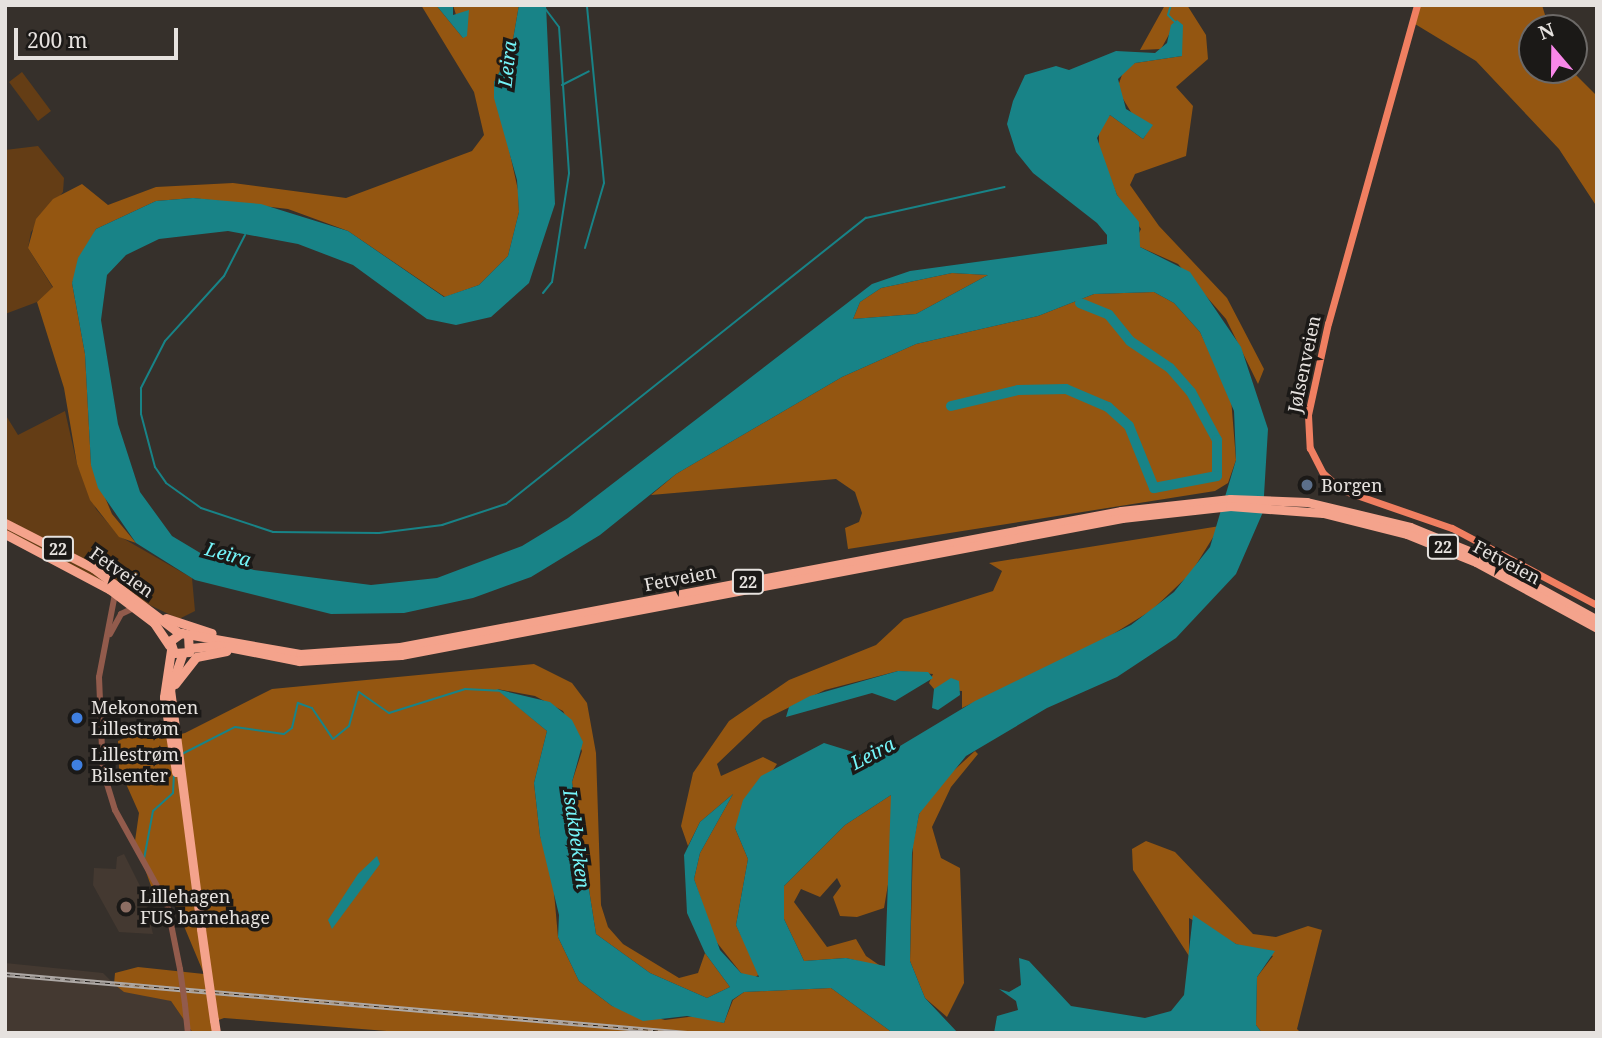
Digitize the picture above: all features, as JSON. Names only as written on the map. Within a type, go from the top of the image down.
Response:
[{"type":"highway","name":"Fetveien","points":[[5,523],[93,568],[183,634],[312,662],[401,655],[1122,518],[1217,503],[1277,504],[1369,514],[1425,532],[1597,620]]},
{"type":"highway","name":"Fetveien","points":[[1277,504],[1349,518],[1422,539],[1597,628]]},
{"type":"highway","name":"Fetveien","points":[[5,534],[115,594],[162,632],[170,648]]},
{"type":"highway","name":"22","points":[[146,607],[241,648]]},
{"type":"highway","points":[[185,814],[164,697],[170,648],[183,634],[191,648],[182,655],[171,677],[173,707],[216,1033]]},
{"type":"highway","name":"Fetveien","points":[[191,648],[218,645],[241,648]]},
{"type":"highway","name":"22","points":[[170,648],[182,655]]},
{"type":"highway","points":[[173,707],[176,679],[191,660],[211,651],[241,648]]},
{"type":"main road","name":"Jølsenveien","points":[[1417,5],[1328,323],[1308,415],[1310,448],[1323,473],[1342,490],[1468,535],[1597,605]]},
{"type":"street","points":[[115,594],[99,691],[105,783],[167,904],[180,969],[188,1033]]},
{"type":"street","points":[[105,645],[121,614],[134,608]]},
{"type":"shaded area","points":[[421,5],[436,5],[463,38],[453,5],[519,5],[511,51],[494,82],[518,190],[519,212],[508,256],[479,285],[445,297],[348,231],[288,209],[193,198],[156,201],[96,229],[72,283],[85,354],[91,464],[112,514],[136,543],[119,537],[90,500],[77,464],[64,388],[37,302],[53,287],[28,248],[36,219],[53,199],[82,184],[108,205],[156,187],[233,183],[346,198],[472,151],[484,135],[474,92]]},
{"type":"shaded area","points":[[1165,5],[1187,5],[1206,35],[1208,59],[1176,87],[1193,106],[1186,156],[1135,174],[1130,185],[1159,226],[1227,298],[1264,369],[1258,384],[1226,319],[1178,264],[1140,247],[1136,239],[1141,229],[1117,195],[1099,150],[1099,126],[1110,115],[1143,139],[1152,125],[1134,117],[1117,89],[1124,69],[1135,63],[1182,56],[1177,20],[1161,49],[1140,50]]},
{"type":"shaded area","points":[[1416,5],[1542,5],[1545,14],[1518,14],[1518,84],[1585,84],[1597,96],[1597,207],[1559,149],[1476,61],[1415,24]]},
{"type":"shaded area","points":[[22,72],[51,111],[38,121],[9,82]]},
{"type":"shaded area","points":[[38,146],[64,178],[63,192],[31,232],[28,248],[53,288],[37,302],[5,314],[5,150]]},
{"type":"shaded area","points":[[952,273],[988,275],[916,314],[853,319],[860,302],[881,288]]},
{"type":"shaded area","points":[[1154,292],[1174,303],[1200,332],[1231,398],[1236,460],[1228,483],[1215,491],[848,549],[845,528],[859,522],[862,513],[855,492],[836,479],[651,495],[676,474],[842,377],[916,344],[1038,316],[1094,294]]},
{"type":"shaded area","points":[[65,411],[77,464],[96,509],[119,536],[192,578],[195,611],[179,619],[5,536],[5,414],[18,435]]},
{"type":"shaded area","points":[[1220,526],[1191,573],[1152,610],[1097,644],[962,708],[962,691],[934,689],[929,683],[933,674],[898,671],[825,690],[763,720],[717,764],[721,776],[763,757],[777,764],[735,828],[748,859],[736,925],[760,974],[752,979],[741,973],[714,939],[694,879],[700,853],[733,794],[700,822],[688,846],[681,826],[693,773],[729,721],[789,680],[876,645],[904,619],[993,591],[1002,571],[989,563]]},
{"type":"shaded area","points":[[534,664],[572,683],[587,703],[596,753],[601,905],[608,927],[623,944],[679,978],[698,973],[705,953],[730,987],[707,998],[650,973],[596,934],[572,782],[582,751],[563,711],[535,696],[497,689],[547,731],[534,783],[540,836],[552,870],[558,937],[579,981],[612,1006],[665,1020],[696,1016],[724,1023],[733,1000],[744,992],[831,988],[893,1033],[412,1033],[224,1018],[216,1021],[216,1033],[193,1033],[171,1001],[124,992],[114,984],[115,973],[138,967],[204,974],[176,907],[151,886],[135,841],[139,813],[119,768],[118,741],[152,726],[161,739],[185,733],[272,689]]},
{"type":"shaded area","points":[[975,751],[978,754],[951,787],[932,827],[941,858],[960,868],[964,983],[947,1017],[925,998],[910,961],[913,844],[919,814],[938,785]]},
{"type":"shaded area","points":[[891,795],[892,861],[884,908],[857,917],[840,916],[833,897],[841,886],[837,878],[820,897],[801,889],[794,902],[827,947],[856,939],[866,956],[882,967],[846,958],[804,961],[784,919],[784,886],[845,825]]},
{"type":"shaded area","points":[[1146,841],[1175,852],[1253,934],[1276,937],[1308,926],[1322,930],[1297,1029],[1301,1033],[1262,1033],[1256,1025],[1257,977],[1273,956],[1236,944],[1189,918],[1189,956],[1133,870],[1132,849]]},
{"type":"shaded area","name":"Lillehagen FUS barnehage","points":[[124,854],[143,892],[153,934],[119,932],[93,885],[94,868],[116,869],[117,857]]},
{"type":"shaded area","points":[[5,963],[103,973],[114,984],[171,1001],[193,1033],[5,1033]]},
{"type":"water","points":[[436,5],[453,5],[453,15],[469,10],[467,36],[463,38]]},
{"type":"water","name":"Leira","points":[[519,5],[546,5],[555,204],[529,283],[491,317],[456,325],[427,319],[353,265],[298,244],[228,231],[159,239],[126,255],[107,275],[101,320],[118,424],[140,492],[172,536],[202,554],[254,570],[371,585],[437,578],[522,546],[568,518],[872,284],[910,271],[1107,244],[1107,235],[1097,223],[1033,173],[1016,152],[1007,124],[1013,101],[1025,75],[1056,66],[1069,70],[1116,51],[1155,53],[1167,43],[1171,25],[1177,20],[1183,25],[1182,56],[1135,63],[1118,79],[1126,109],[1153,125],[1143,139],[1110,115],[1097,138],[1117,195],[1139,222],[1140,247],[1190,272],[1241,347],[1268,429],[1263,512],[1236,574],[1176,638],[1117,677],[1047,708],[966,756],[919,814],[912,853],[910,961],[925,998],[958,1033],[893,1033],[831,988],[744,992],[732,1000],[724,1023],[687,1016],[643,1021],[612,1006],[579,981],[558,937],[559,915],[540,836],[534,783],[547,731],[496,689],[550,702],[572,720],[583,742],[572,782],[596,934],[650,973],[707,998],[730,987],[705,953],[687,913],[684,855],[700,822],[733,794],[700,853],[694,879],[720,950],[741,973],[759,977],[736,925],[748,859],[735,828],[743,800],[761,776],[824,743],[866,756],[890,752],[975,701],[1131,625],[1174,592],[1210,547],[1236,460],[1234,411],[1200,332],[1174,303],[1154,292],[1094,294],[1038,316],[916,344],[842,377],[676,474],[600,535],[531,577],[473,598],[404,613],[331,614],[195,580],[136,543],[98,488],[91,465],[85,354],[72,283],[78,258],[96,229],[156,201],[193,198],[261,204],[348,231],[444,297],[479,285],[508,256],[519,212],[517,180],[494,98],[494,82],[511,51]],"holes":[[[952,273],[988,275],[916,314],[853,319],[860,302],[881,288]],[[891,795],[885,966],[846,958],[804,961],[784,919],[784,886],[845,825]]]},
{"type":"water","points":[[898,671],[928,672],[933,678],[895,701],[872,693],[786,717],[789,707],[810,696]]},
{"type":"water","points":[[951,678],[959,681],[960,695],[938,710],[932,708],[934,689]]},
{"type":"water","points":[[377,856],[380,864],[332,929],[328,920],[358,874]]},
{"type":"water","points":[[1193,915],[1236,944],[1275,951],[1257,977],[1256,1025],[1262,1033],[994,1033],[997,1016],[1018,1010],[1016,1001],[999,989],[1009,992],[1021,985],[1019,958],[1029,961],[1071,1006],[1145,1018],[1171,1011],[1184,995]]},
{"type":"waterway","points":[[585,248],[604,183],[587,5]]},
{"type":"waterway","points":[[1171,5],[1168,15],[1175,22]]},
{"type":"waterway","points":[[543,6],[559,27],[569,173],[552,282],[543,293]]},
{"type":"waterway","points":[[562,85],[589,71]]},
{"type":"waterway","points":[[245,235],[224,276],[165,341],[141,388],[141,414],[155,467],[166,483],[201,508],[273,532],[379,533],[442,525],[506,504],[866,218],[1005,187]]},
{"type":"waterway","points":[[1080,303],[1109,315],[1130,341],[1170,368],[1191,392],[1217,440],[1217,476]]},
{"type":"waterway","points":[[951,406],[1018,390],[1066,389],[1108,407],[1129,426],[1154,488],[1217,476]]},
{"type":"waterway","name":"Isakbekken","points":[[182,754],[235,727],[284,734],[292,728],[298,703],[312,708],[333,739],[349,726],[359,692],[389,713],[465,689],[499,691]]},
{"type":"waterway","name":"Isakbekken","points":[[144,859],[153,811],[173,793],[174,774]]},
{"type":"railway","points":[[5,974],[687,1033]]},
{"type":"place","name":"Borgen","points":[[1307,485]]},
{"type":"place","name":"Mekonomen Lillestrøm","points":[[77,718]]},
{"type":"place","name":"Lillestrøm Bilsenter","points":[[77,765]]},
{"type":"place","name":"Lillehagen FUS barnehage","points":[[126,907]]}]
